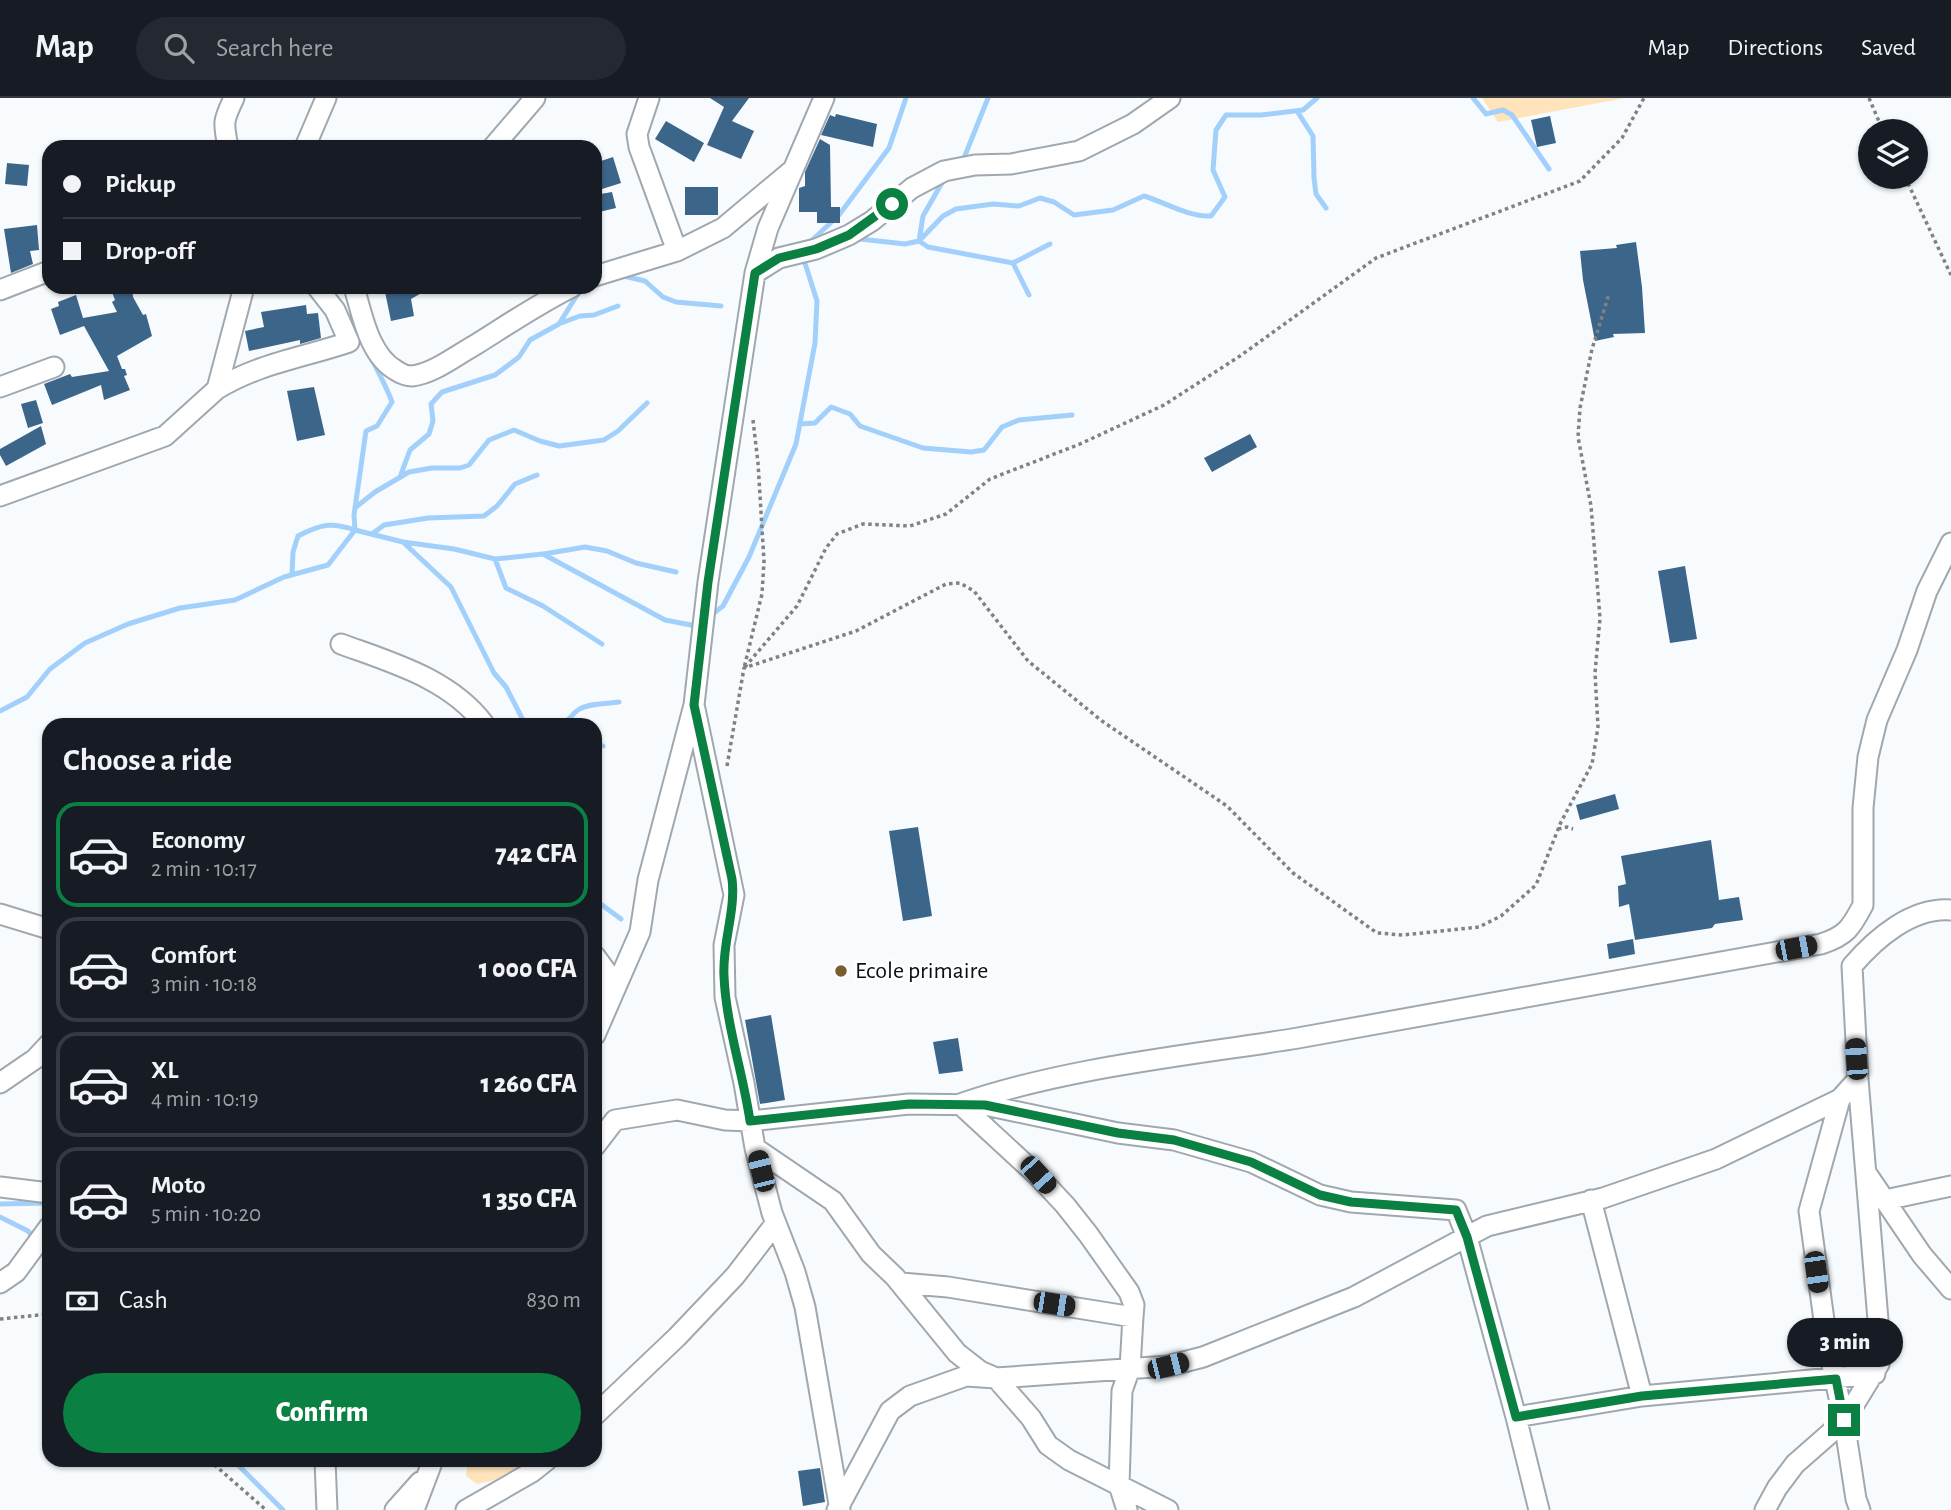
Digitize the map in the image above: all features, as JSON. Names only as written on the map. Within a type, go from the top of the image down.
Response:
[{"type":"street","points":[[227,140],[225,112],[234,98]]},
{"type":"street","points":[[309,140],[326,98]]},
{"type":"street","points":[[499,140],[535,98]]},
{"type":"street","points":[[649,98],[638,134],[639,147],[677,251]]},
{"type":"street","points":[[755,273],[779,258],[816,249],[849,235],[872,221],[912,188],[944,171],[975,164],[1011,164],[1079,151],[1133,124],[1170,98]]},
{"type":"street","points":[[602,1018],[640,932],[648,880],[694,705],[708,582],[755,273],[764,237],[823,99]]},
{"type":"street","points":[[602,274],[677,251],[723,228],[793,169]]},
{"type":"street","points":[[0,290],[42,274]]},
{"type":"street","points":[[217,389],[242,294]]},
{"type":"street","points":[[3,491],[164,436],[217,389],[237,377],[268,364],[311,355],[349,342],[335,310],[322,294]]},
{"type":"street","points":[[356,294],[376,349],[387,364],[398,372],[411,376],[456,356],[560,294]]},
{"type":"street","points":[[0,387],[54,366]]},
{"type":"street","points":[[960,1104],[995,1092],[1106,1069],[1546,996],[1821,944],[1841,937],[1854,923],[1863,905],[1866,772],[1877,720],[1907,650],[1927,591],[1951,542]]},
{"type":"street","points":[[341,645],[421,673],[471,707],[479,718]]},
{"type":"street","points":[[694,705],[734,895],[724,945],[725,997],[755,1148],[775,1224],[795,1272],[805,1307],[839,1509]]},
{"type":"street","points":[[1765,1510],[1795,1464],[1844,1420],[1875,1374],[1881,1356],[1858,1079],[1852,966],[1872,943],[1914,916],[1940,909],[1951,910]]},
{"type":"street","points":[[0,914],[42,927]]},
{"type":"street","points":[[602,966],[616,985]]},
{"type":"street","points":[[602,992],[616,985]]},
{"type":"street","points":[[0,1083],[42,1052]]},
{"type":"street","points":[[839,1509],[890,1411],[910,1396],[936,1385],[966,1376],[996,1378],[1168,1366],[1203,1357],[1354,1297],[1487,1226],[1591,1200],[1716,1159],[1840,1099],[1858,1079]]},
{"type":"street","points":[[1840,1099],[1809,1211],[1827,1342],[1860,1510]]},
{"type":"street","points":[[602,1137],[615,1120],[677,1110],[725,1120],[750,1121],[909,1104],[985,1105],[1118,1133],[1174,1140],[1251,1162],[1320,1195],[1340,1200],[1456,1210],[1467,1237],[1539,1510]]},
{"type":"street","points":[[960,1104],[1038,1175],[1073,1215],[1126,1285],[1133,1305],[1133,1317],[1130,1368],[1122,1391],[1120,1501]]},
{"type":"street","points":[[755,1148],[833,1201],[871,1254],[901,1283],[965,1360],[996,1378],[1031,1418],[1048,1445],[1120,1501],[1168,1510]]},
{"type":"street","points":[[1866,1172],[1922,1255],[1951,1289]]},
{"type":"street","points":[[1885,1200],[1951,1186]]},
{"type":"street","points":[[0,1187],[42,1192]]},
{"type":"street","points":[[1591,1200],[1642,1396]]},
{"type":"street","points":[[602,1408],[677,1337],[735,1276],[775,1224]]},
{"type":"street","points":[[0,1283],[16,1272],[42,1237]]},
{"type":"street","points":[[901,1283],[948,1287],[1133,1317]]},
{"type":"street","points":[[1516,1417],[1642,1396],[1875,1374]]},
{"type":"street","points":[[325,1467],[327,1510]]},
{"type":"street","points":[[395,1510],[430,1467]]},
{"type":"street","points":[[414,1510],[431,1467]]},
{"type":"street","points":[[466,1510],[538,1467]]},
{"type":"path","points":[[744,668],[797,606],[826,548],[837,534],[863,524],[910,526],[946,514],[990,480],[1080,444],[1164,405],[1240,356],[1376,258],[1580,181],[1622,138],[1644,98]]},
{"type":"path","points":[[1869,98],[1878,119]]},
{"type":"path","points":[[1911,189],[1951,275]]},
{"type":"path","points":[[744,668],[856,631],[946,584],[960,583],[974,591],[1028,661],[1102,721],[1227,806],[1293,873],[1377,933],[1403,935],[1479,927],[1502,916],[1536,885],[1558,829],[1592,764],[1598,727],[1595,673],[1600,618],[1591,506],[1578,437],[1580,408],[1592,349],[1609,294]]},
{"type":"path","points":[[727,776],[744,668],[762,594],[764,561],[752,412]]},
{"type":"path","points":[[1558,829],[1573,829]]},
{"type":"path","points":[[0,1319],[42,1315]]},
{"type":"path","points":[[217,1467],[266,1510]]},
{"type":"shaded area","points":[[1482,98],[1625,98],[1498,122]]},
{"type":"shaded area","points":[[467,1467],[517,1467],[495,1480],[477,1484],[466,1476]]},
{"type":"shaded area","points":[[521,1467],[538,1467],[532,1472]]},
{"type":"building","points":[[710,98],[749,98],[732,121],[754,131],[741,159],[707,145],[724,107]]},
{"type":"building","points":[[836,114],[877,124],[873,147],[821,135],[830,115],[835,117]]},
{"type":"building","points":[[1550,116],[1556,143],[1537,147],[1531,120]]},
{"type":"building","points":[[666,121],[704,143],[694,162],[655,139]]},
{"type":"building","points":[[820,139],[830,145],[831,207],[840,207],[840,223],[817,223],[817,212],[799,212],[799,188],[805,186],[805,172]]},
{"type":"building","points":[[613,157],[621,183],[602,189],[602,161]]},
{"type":"building","points":[[7,163],[29,165],[27,186],[5,184]]},
{"type":"building","points":[[685,187],[718,187],[718,215],[685,215]]},
{"type":"building","points":[[612,192],[616,208],[602,211],[602,194]]},
{"type":"building","points":[[37,225],[39,250],[30,251],[33,264],[11,273],[4,229]]},
{"type":"building","points":[[1636,242],[1645,333],[1613,334],[1614,337],[1595,341],[1580,251],[1617,248],[1616,245]]},
{"type":"building","points":[[113,294],[133,294],[143,315],[146,314],[152,336],[117,356],[122,369],[125,369],[127,375],[124,376],[130,390],[104,400],[101,385],[52,405],[44,384],[70,374],[72,377],[109,371],[84,326],[60,335],[51,309],[59,306],[58,302],[76,295],[83,318],[117,312],[112,302],[115,300]]},
{"type":"building","points":[[385,294],[420,294],[411,299],[414,316],[391,321]]},
{"type":"building","points":[[306,305],[307,314],[318,313],[321,338],[300,344],[300,340],[249,351],[245,331],[264,327],[261,312]]},
{"type":"building","points":[[314,387],[325,435],[297,441],[287,391]]},
{"type":"building","points":[[36,400],[43,423],[28,428],[21,404]]},
{"type":"building","points":[[41,426],[46,444],[6,466],[0,449]]},
{"type":"building","points":[[1250,434],[1257,447],[1212,472],[1204,458]]},
{"type":"building","points":[[1685,566],[1697,639],[1670,643],[1658,571]]},
{"type":"building","points":[[1615,794],[1619,809],[1580,820],[1576,805]]},
{"type":"building","points":[[918,827],[932,916],[903,921],[889,831]]},
{"type":"building","points":[[1711,840],[1719,900],[1739,897],[1743,920],[1715,924],[1712,928],[1635,940],[1629,904],[1619,907],[1618,886],[1626,884],[1621,856]]},
{"type":"building","points":[[1633,939],[1635,954],[1609,959],[1607,944]]},
{"type":"building","points":[[771,1015],[785,1100],[760,1104],[745,1020]]},
{"type":"building","points":[[958,1038],[963,1071],[939,1074],[933,1042]]},
{"type":"building","points":[[820,1468],[825,1502],[803,1506],[798,1471]]},
{"type":"waterway","points":[[808,244],[839,215],[889,148],[906,98]]},
{"type":"waterway","points":[[962,163],[988,98]]},
{"type":"waterway","points":[[860,239],[905,244],[919,241],[943,216],[956,209],[993,204],[1019,206],[1040,198],[1054,202],[1074,215],[1113,210],[1144,196],[1186,212],[1211,216],[1225,197],[1213,170],[1216,130],[1226,115],[1261,115],[1303,110],[1317,98]]},
{"type":"waterway","points":[[1473,98],[1486,114],[1503,110],[1512,115],[1549,169]]},
{"type":"waterway","points":[[1297,111],[1313,136],[1316,194],[1326,208]]},
{"type":"waterway","points":[[943,181],[923,216],[919,241],[928,247],[1013,263],[1029,295]]},
{"type":"waterway","points":[[1013,263],[1050,244]]},
{"type":"waterway","points":[[710,616],[723,606],[749,557],[796,444],[815,343],[817,301],[803,257]]},
{"type":"waterway","points":[[619,275],[645,281],[663,297],[676,302],[721,306]]},
{"type":"waterway","points":[[400,477],[410,450],[429,434],[433,421],[431,404],[442,392],[495,375],[519,357],[530,340],[559,324],[578,294]]},
{"type":"waterway","points":[[561,323],[618,306]]},
{"type":"waterway","points":[[292,575],[293,552],[298,536],[326,526],[355,530],[354,515],[366,431],[377,426],[392,402],[354,325]]},
{"type":"waterway","points":[[356,507],[409,472],[469,465],[489,440],[514,430],[559,446],[604,440],[618,431],[647,403]]},
{"type":"waterway","points":[[800,424],[815,423],[831,407],[850,414],[860,426],[923,448],[971,452],[984,450],[1002,427],[1019,420],[1072,415]]},
{"type":"waterway","points":[[372,534],[384,525],[428,518],[484,516],[497,506],[515,484],[537,475]]},
{"type":"waterway","points":[[0,711],[27,697],[50,669],[85,643],[128,624],[180,608],[235,600],[284,577],[328,565],[355,530],[495,559],[543,554],[665,620],[696,626],[699,624]]},
{"type":"waterway","points":[[404,543],[451,587],[494,673],[506,687],[522,718]]},
{"type":"waterway","points":[[544,554],[585,547],[676,572]]},
{"type":"waterway","points":[[495,559],[506,588],[543,606],[602,644]]},
{"type":"waterway","points":[[570,718],[582,708],[619,702]]},
{"type":"waterway","points":[[602,905],[621,919]]},
{"type":"waterway","points":[[0,1204],[42,1203]]},
{"type":"waterway","points":[[0,1217],[28,1231],[34,1238]]},
{"type":"waterway","points":[[240,1467],[283,1510]]},
{"type":"place","name":"Ecole primaire","points":[[841,971]]},
{"type":"route","points":[[892,204],[849,235],[816,249],[779,258],[755,273],[743,349],[708,582],[694,705],[732,879],[734,895],[724,945],[725,997],[750,1121],[909,1104],[985,1105],[1118,1133],[1174,1140],[1251,1162],[1305,1189],[1351,1202],[1456,1210],[1467,1237],[1516,1417],[1642,1396],[1836,1379],[1844,1420]]}]
